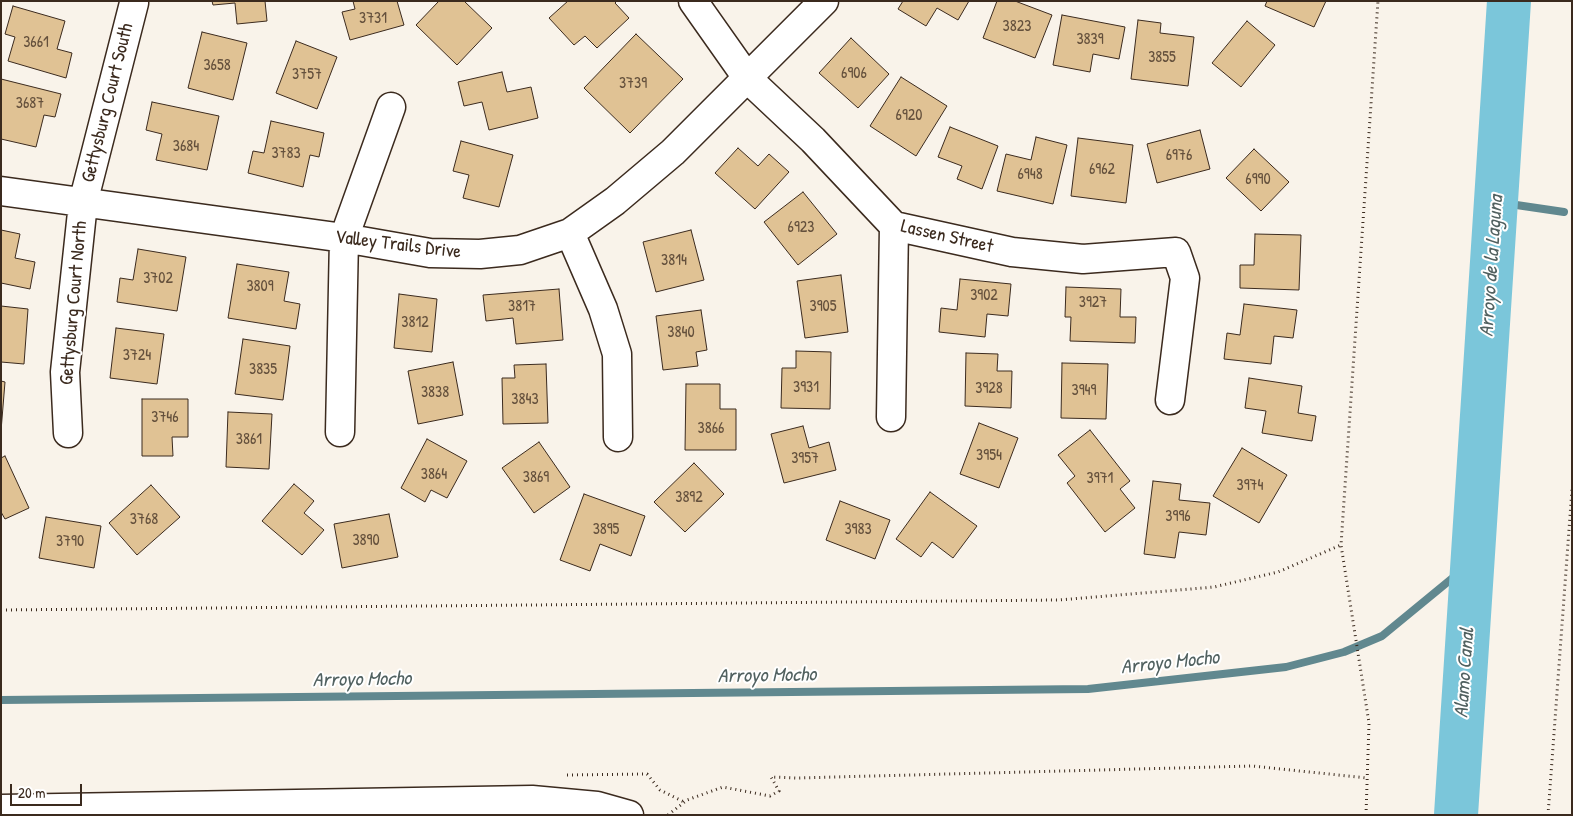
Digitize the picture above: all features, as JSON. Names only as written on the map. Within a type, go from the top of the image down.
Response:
[{"type":"street","name":"Lassen Street","points":[[693,1],[748,79],[812,140],[894,226],[1012,252],[1083,259],[1176,252],[1185,278],[1170,400]]},
{"type":"street","name":"Valley Trails Drive","points":[[1,191],[344,238],[430,253],[480,254],[520,250],[570,233],[615,201],[674,152],[824,1]]},
{"type":"street","name":"Gettysburg Court South","points":[[83,203],[134,2]]},
{"type":"street","points":[[340,432],[344,238],[391,106]]},
{"type":"street","name":"Gettysburg Court North","points":[[68,433],[65,372],[83,203]]},
{"type":"street","points":[[891,417],[894,226]]},
{"type":"street","points":[[570,233],[603,309],[617,354],[618,437]]},
{"type":"street","points":[[1,810],[124,811],[532,800],[597,806],[629,815]]},
{"type":"path","points":[[1366,815],[1369,723],[1341,545],[1378,1]]},
{"type":"path","points":[[1548,815],[1572,489]]},
{"type":"path","points":[[1,610],[1059,600],[1214,587],[1278,572],[1341,545]]},
{"type":"path","points":[[668,815],[688,800],[723,787],[770,796],[779,791],[771,777],[797,778],[1252,766],[1367,778]]},
{"type":"building","points":[[212,1],[265,1],[267,21],[237,24],[235,3],[213,5]]},
{"type":"building","points":[[353,1],[397,1],[404,25],[350,40],[342,12],[355,9]]},
{"type":"building","points":[[439,1],[464,1],[492,28],[457,65],[416,25]]},
{"type":"building","points":[[568,1],[617,1],[615,3],[629,18],[597,48],[585,36],[574,45],[549,18]]},
{"type":"building","points":[[903,1],[969,1],[958,20],[937,8],[926,26],[898,9]]},
{"type":"building","points":[[997,1],[1015,1],[1052,15],[1035,58],[983,38]]},
{"type":"building","points":[[1267,1],[1326,1],[1314,27],[1265,6]]},
{"type":"building","points":[[13,6],[65,21],[57,49],[72,53],[66,78],[8,61],[15,37],[5,34]]},
{"type":"building","points":[[1062,15],[1125,27],[1119,59],[1093,54],[1090,72],[1053,65]]},
{"type":"building","points":[[1138,20],[1161,23],[1160,33],[1194,37],[1188,86],[1131,79]]},
{"type":"building","points":[[1247,21],[1275,45],[1241,87],[1212,63]]},
{"type":"building","points":[[202,32],[247,43],[233,100],[188,88]]},
{"type":"building","points":[[636,34],[683,79],[630,133],[584,88]]},
{"type":"building","points":[[851,38],[889,74],[858,108],[819,73]]},
{"type":"building","points":[[296,41],[337,57],[317,109],[276,93]]},
{"type":"building","points":[[502,72],[507,92],[531,87],[538,118],[489,130],[482,102],[464,106],[458,82]]},
{"type":"building","points":[[901,77],[947,106],[916,156],[870,126]]},
{"type":"building","points":[[1,79],[61,94],[55,117],[44,115],[36,147],[1,139]]},
{"type":"building","points":[[152,102],[219,116],[207,170],[156,160],[162,134],[146,130]]},
{"type":"building","points":[[271,121],[324,133],[319,157],[310,155],[303,187],[248,173],[253,151],[264,153]]},
{"type":"building","points":[[950,127],[998,146],[982,189],[957,179],[962,166],[938,157]]},
{"type":"building","points":[[1200,130],[1210,169],[1157,183],[1147,144]]},
{"type":"building","points":[[1036,137],[1067,145],[1053,204],[997,191],[1006,154],[1031,160]]},
{"type":"building","points":[[1078,138],[1133,145],[1126,203],[1071,196]]},
{"type":"building","points":[[461,141],[513,155],[499,207],[463,198],[469,175],[453,171]]},
{"type":"building","points":[[738,148],[758,166],[769,154],[789,172],[755,209],[715,173]]},
{"type":"building","points":[[1254,149],[1289,182],[1261,211],[1226,178]]},
{"type":"building","points":[[803,192],[837,234],[798,265],[764,222]]},
{"type":"building","points":[[1,230],[20,234],[15,258],[35,262],[30,289],[1,283]]},
{"type":"building","points":[[691,230],[704,280],[656,292],[643,242]]},
{"type":"building","points":[[1255,234],[1301,235],[1299,290],[1240,288],[1240,265],[1254,265]]},
{"type":"building","points":[[138,249],[186,257],[177,311],[117,302],[120,278],[133,280]]},
{"type":"building","points":[[237,264],[289,272],[284,301],[300,304],[296,329],[228,318]]},
{"type":"building","points":[[841,275],[848,332],[805,338],[797,281]]},
{"type":"building","points":[[960,279],[1011,284],[1008,316],[987,314],[985,337],[939,332],[941,308],[957,310]]},
{"type":"building","points":[[1066,287],[1121,289],[1120,317],[1136,317],[1135,343],[1070,341],[1071,317],[1065,317]]},
{"type":"building","points":[[559,289],[563,340],[516,344],[513,318],[486,321],[483,295]]},
{"type":"building","points":[[399,294],[437,299],[432,352],[394,348]]},
{"type":"building","points":[[1244,304],[1297,310],[1293,338],[1274,336],[1271,364],[1224,359],[1227,333],[1240,335]]},
{"type":"building","points":[[1,306],[28,309],[24,364],[1,362]]},
{"type":"building","points":[[701,310],[707,350],[696,352],[698,366],[663,370],[656,316]]},
{"type":"building","points":[[116,328],[164,334],[157,384],[110,378]]},
{"type":"building","points":[[243,339],[290,346],[283,400],[235,394]]},
{"type":"building","points":[[796,351],[831,352],[830,409],[781,408],[782,368],[796,368]]},
{"type":"building","points":[[966,353],[998,354],[997,371],[1012,371],[1011,408],[965,406]]},
{"type":"building","points":[[453,362],[463,415],[418,424],[408,371]]},
{"type":"building","points":[[1062,363],[1108,364],[1106,419],[1061,418]]},
{"type":"building","points":[[546,364],[548,423],[503,424],[502,378],[515,378],[514,365]]},
{"type":"building","points":[[1249,378],[1302,386],[1298,413],[1316,416],[1312,441],[1262,433],[1266,411],[1245,408]]},
{"type":"building","points":[[1,381],[5,382],[1,431]]},
{"type":"building","points":[[686,384],[720,384],[720,409],[736,409],[736,450],[685,450]]},
{"type":"building","points":[[142,399],[188,399],[188,437],[172,437],[173,456],[142,456]]},
{"type":"building","points":[[228,412],[272,414],[269,469],[226,467]]},
{"type":"building","points":[[979,423],[1018,438],[999,488],[960,474]]},
{"type":"building","points":[[803,426],[809,448],[829,442],[836,470],[784,483],[771,434]]},
{"type":"building","points":[[1090,430],[1130,481],[1120,489],[1135,508],[1105,532],[1067,483],[1075,476],[1058,455]]},
{"type":"building","points":[[427,439],[467,461],[447,498],[431,490],[425,502],[401,488]]},
{"type":"building","points":[[539,442],[570,487],[534,513],[502,468]]},
{"type":"building","points":[[1242,448],[1287,475],[1259,523],[1213,496]]},
{"type":"building","points":[[5,456],[29,508],[5,519],[1,512],[1,458]]},
{"type":"building","points":[[694,463],[724,494],[685,532],[654,502]]},
{"type":"building","points":[[1153,481],[1181,484],[1179,500],[1210,503],[1206,535],[1179,532],[1175,558],[1144,554]]},
{"type":"building","points":[[294,484],[314,501],[304,513],[324,530],[302,555],[262,521]]},
{"type":"building","points":[[151,485],[180,517],[137,555],[109,523]]},
{"type":"building","points":[[930,492],[977,526],[953,558],[932,542],[921,557],[896,539]]},
{"type":"building","points":[[584,494],[645,516],[631,556],[600,544],[590,571],[560,560]]},
{"type":"building","points":[[840,501],[890,520],[875,559],[826,540]]},
{"type":"building","points":[[389,514],[398,557],[342,568],[334,524]]},
{"type":"building","points":[[46,517],[101,526],[94,568],[39,558]]},
{"type":"waterway","name":"Arroyo de la Laguna","points":[[1456,815],[1509,1]]},
{"type":"waterway","points":[[1496,202],[1564,212]]},
{"type":"waterway","name":"Arroyo Mocho","points":[[1,700],[1088,689],[1286,667],[1344,652],[1382,636],[1455,576],[1475,531]]},
{"type":"water label","name":"Alamo Canal","points":[[1465,673]]}]
